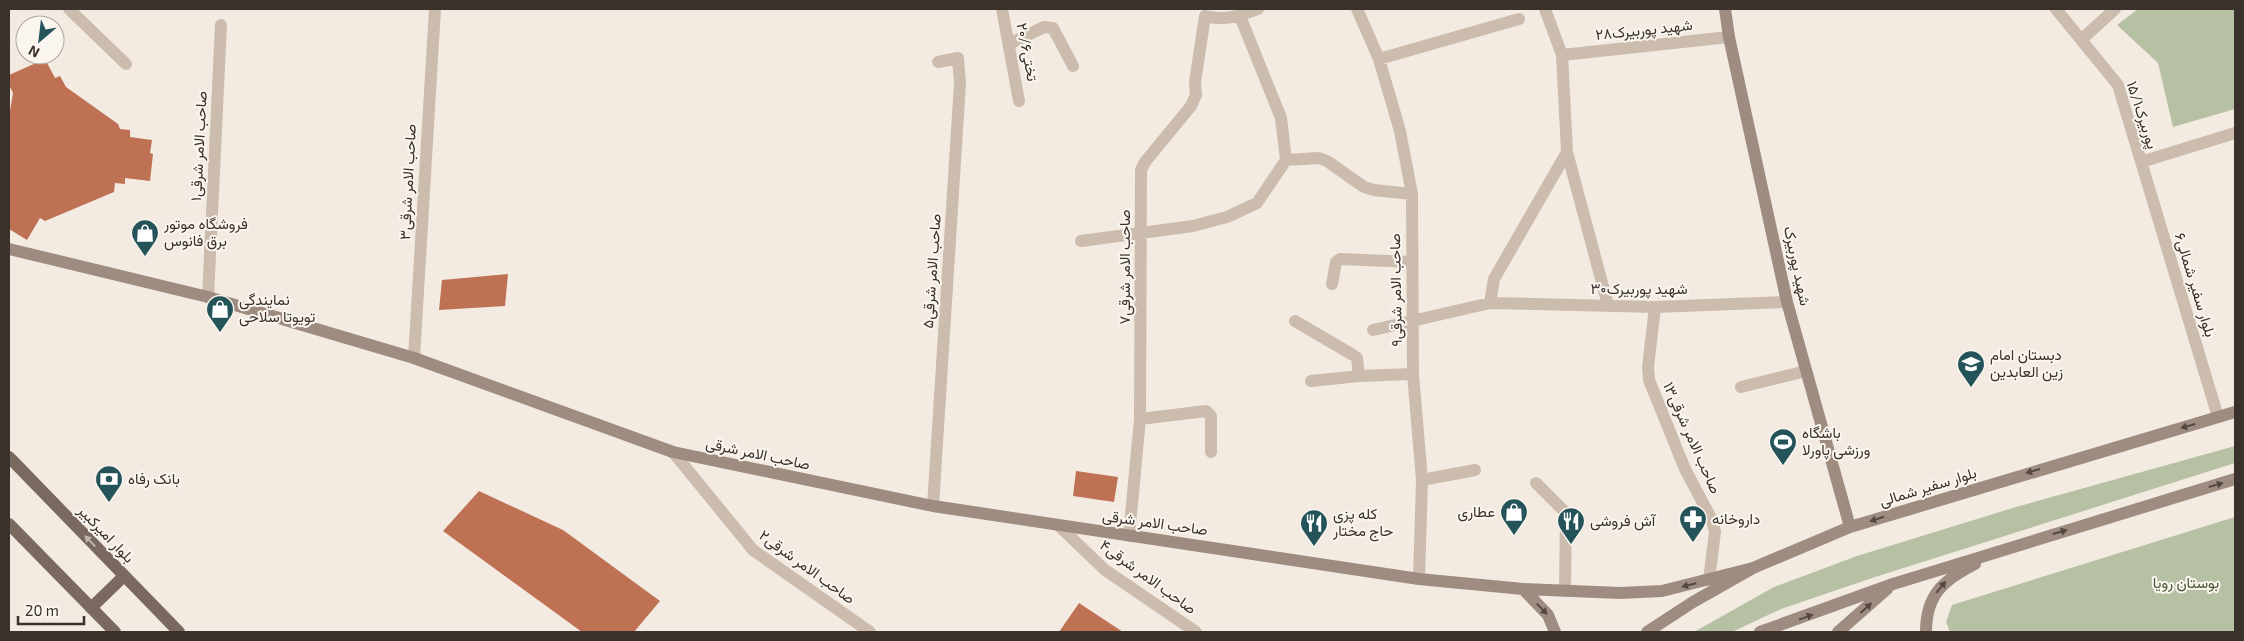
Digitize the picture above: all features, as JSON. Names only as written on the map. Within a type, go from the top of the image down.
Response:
[{"type":"main road","name":"بلوار امیرکبیر","points":[[9,458],[179,632]]},
{"type":"main road","points":[[9,524],[115,632]]},
{"type":"main road","points":[[91,608],[124,576]]},
{"type":"street","points":[[69,9],[126,64]]},
{"type":"street","name":"صاحب الامر شرقی۳","points":[[414,358],[435,9]]},
{"type":"street","name":"تختی۲۰/۶","points":[[1002,9],[1020,101]]},
{"type":"street","points":[[1203,12],[1220,20],[1240,16],[1258,9]]},
{"type":"street","name":"صاحب الامر شرقی۹","points":[[1357,9],[1379,59],[1400,132],[1412,194],[1413,374],[1422,480],[1419,579]]},
{"type":"street","points":[[1545,9],[1562,55],[1567,152],[1608,305]]},
{"type":"street","name":"شهید پوربیرک","points":[[1725,9],[1729,38],[1787,302],[1850,527]]},
{"type":"street","name":"پوربیرک۱۵/۱","points":[[2056,9],[2118,85],[2141,162]]},
{"type":"street","points":[[2082,39],[2115,9]]},
{"type":"street","name":"صاحب الامر شرقی۷","points":[[1129,536],[1140,419],[1141,170],[1145,162],[1191,106],[1196,95],[1195,82],[1203,12]]},
{"type":"street","points":[[1081,241],[1142,231],[1193,226],[1249,208],[1256,203],[1286,160],[1281,118],[1240,16]]},
{"type":"street","points":[[1379,59],[1519,18]]},
{"type":"street","name":"صاحب الامر شرقی۱","points":[[208,297],[221,25]]},
{"type":"street","points":[[1009,44],[1044,27],[1053,28],[1073,66]]},
{"type":"street","name":"شهید پوربیرک۲۸","points":[[1562,55],[1729,38]]},
{"type":"street","name":"صاحب الامر شرقی۵","points":[[933,506],[960,83],[958,58],[938,62]]},
{"type":"street","points":[[2141,162],[2235,133]]},
{"type":"street","points":[[1490,304],[1494,279],[1567,152]]},
{"type":"street","points":[[1286,160],[1319,158],[1327,161],[1364,187],[1412,194]]},
{"type":"street","name":"بلوار سفیر شمالی۶","points":[[2141,162],[2218,417]]},
{"type":"street","name":"صاحب الامر شرقی","points":[[9,249],[208,297],[414,358],[673,452],[933,506],[1419,579],[1523,589],[1620,593],[1662,592],[1753,568]]},
{"type":"street","points":[[1332,284],[1336,262],[1340,259],[1412,262]]},
{"type":"street","name":"شهید پوربیرک۳۰","points":[[1373,330],[1490,304],[1655,307],[1787,302]]},
{"type":"street","name":"صاحب الامر شرقی۱۳","points":[[1655,307],[1648,380],[1684,469],[1715,532],[1709,580]]},
{"type":"street","points":[[1295,321],[1357,358],[1359,376]]},
{"type":"street","points":[[1741,386],[1806,371]]},
{"type":"street","points":[[1311,382],[1359,376],[1413,374]]},
{"type":"street","points":[[1140,419],[1206,411],[1212,416],[1210,452]]},
{"type":"street","name":"بلوار سفیر شمالی","points":[[1647,632],[1693,602],[1753,568],[1850,527],[2235,412]]},
{"type":"street","name":"۲صاحب الامر شرقی","points":[[673,452],[753,550],[870,632]]},
{"type":"street","points":[[1422,480],[1476,470]]},
{"type":"street","points":[[1760,632],[1894,584],[2013,545],[2235,479]]},
{"type":"street","points":[[1536,483],[1566,513],[1565,591]]},
{"type":"street","name":"صاحب الامر شرقی۴","points":[[1059,526],[1105,570],[1196,632]]},
{"type":"street","points":[[1926,632],[1929,608],[1944,582],[1961,571],[2013,545]]},
{"type":"street","points":[[1838,632],[1894,584]]},
{"type":"street","points":[[1523,589],[1548,616],[1554,632]]},
{"type":"green space","points":[[2138,9],[2235,9],[2235,109],[2173,127],[2158,63],[2117,25]]},
{"type":"green space","points":[[2235,446],[2235,463],[1872,578],[1781,609],[1732,632],[1694,632],[1774,587],[1857,556],[2016,507]]},
{"type":"green space","name":"بوستان رویا","points":[[2235,517],[2235,632],[1950,632],[1946,622],[1952,605]]},
{"type":"building","points":[[32,65],[48,65],[55,78],[60,76],[66,87],[118,124],[120,129],[130,130],[130,137],[152,140],[150,153],[153,154],[150,181],[125,178],[125,184],[115,183],[114,192],[45,221],[40,218],[27,240],[9,229],[9,117],[13,93],[9,85],[9,75]]},
{"type":"building","points":[[508,274],[505,306],[439,310],[442,280]]},
{"type":"building","points":[[1076,471],[1118,477],[1114,502],[1073,496]]},
{"type":"building","points":[[479,491],[563,530],[660,601],[634,632],[582,632],[443,531]]},
{"type":"building","points":[[1079,603],[1123,632],[1059,632]]},
{"type":"place","name":"فروشگاه موتور برق فانوس","points":[[145,257]]},
{"type":"place","name":"نمایندگی تویوتا سلاحی","points":[[220,333]]},
{"type":"place","name":"دبستان امام زین العابدین","points":[[1971,388]]},
{"type":"place","name":"باشگاه ورزشی پاورلا","points":[[1783,466]]},
{"type":"place","name":"بانک رفاه","points":[[109,503]]},
{"type":"place","name":"عطاری","points":[[1514,536]]},
{"type":"place","name":"داروخانه","points":[[1693,543]]},
{"type":"place","name":"آش فروشی","points":[[1571,545]]},
{"type":"place","name":"کله پزی حاج مختار","points":[[1314,547]]}]
